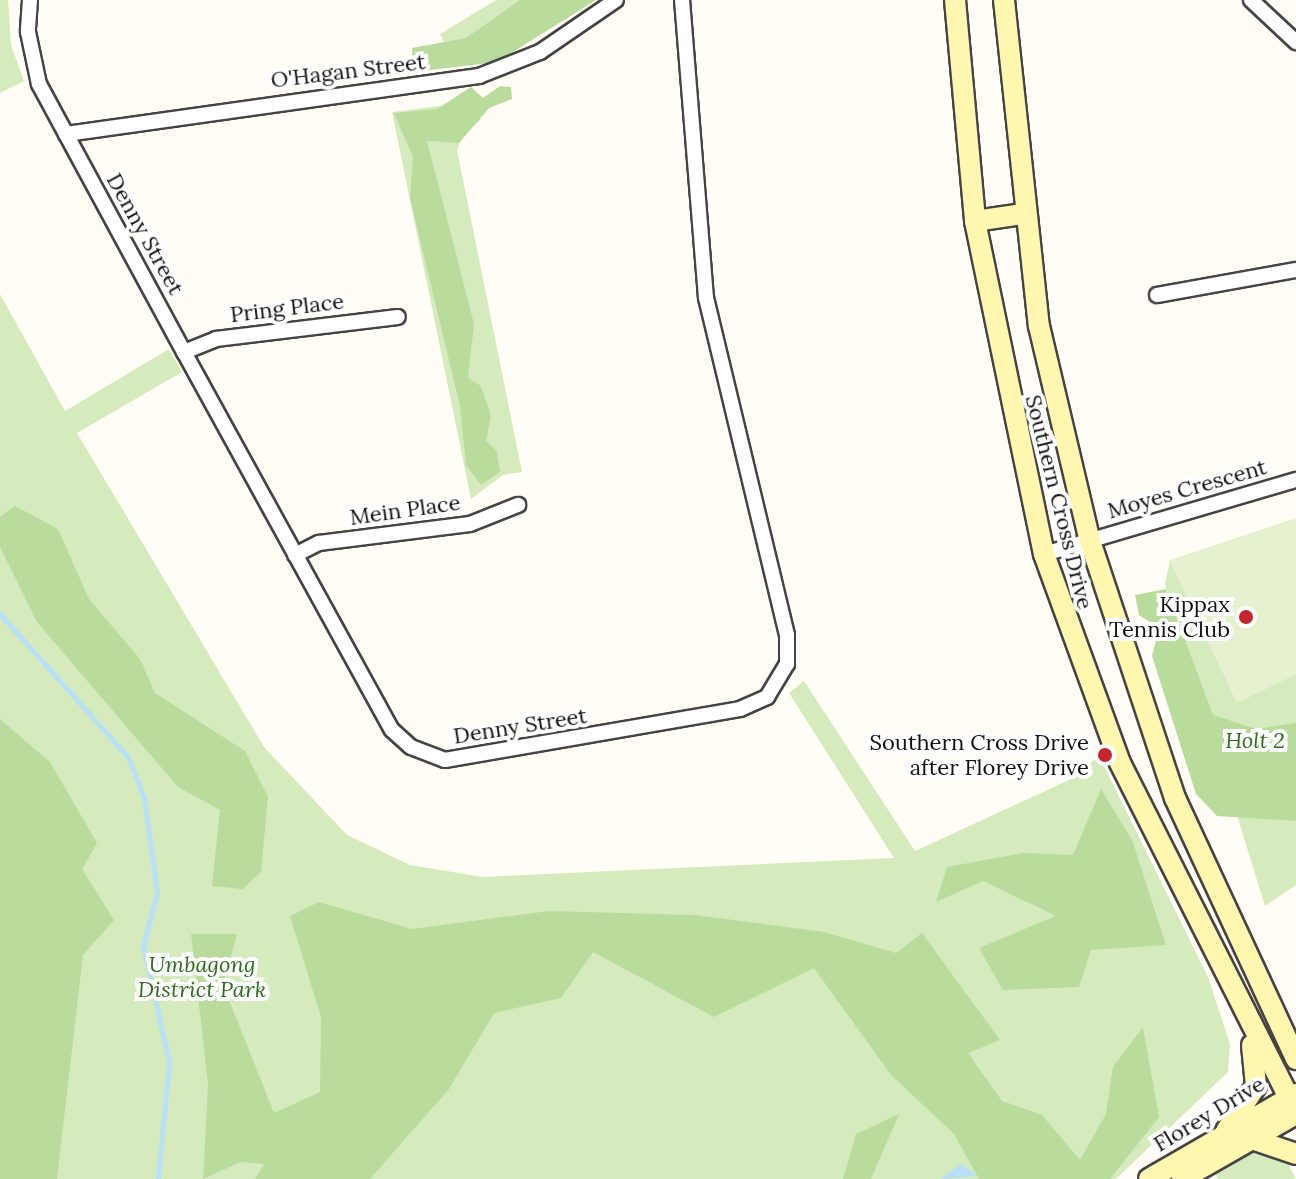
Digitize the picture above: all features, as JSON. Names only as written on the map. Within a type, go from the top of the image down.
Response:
[{"type":"main road","name":"Southern Cross Drive","points":[[955,0],[975,221],[1044,554],[1108,734],[1294,1104]]},
{"type":"main road","name":"Southern Cross Drive","points":[[1004,0],[1023,214],[1039,326],[1090,541],[1175,798],[1222,911],[1296,1059]]},
{"type":"main road","points":[[975,221],[1023,214]]},
{"type":"main road","points":[[1221,960],[1258,1065],[1250,1099],[1226,1131]]},
{"type":"main road","name":"Florey Drive","points":[[1149,1179],[1226,1131],[1294,1104]]},
{"type":"main road","name":"Florey Drive","points":[[1182,1179],[1252,1139],[1294,1104]]},
{"type":"main road","points":[[1252,1139],[1296,1154]]},
{"type":"street","name":"Denny Street","points":[[30,0],[34,67],[66,134],[392,730],[433,758],[470,760],[740,709],[780,682],[787,635],[706,298],[682,0]]},
{"type":"street","name":"O'Hagan Street","points":[[66,134],[96,124],[479,76],[540,52],[616,0]]},
{"type":"street","points":[[1251,0],[1296,42]]},
{"type":"street","points":[[1157,295],[1296,270]]},
{"type":"street","name":"Pring Place","points":[[184,352],[216,339],[398,317]]},
{"type":"street","name":"Moyes Crescent","points":[[1044,554],[1296,480]]},
{"type":"street","name":"Mein Place","points":[[295,555],[319,543],[470,524],[518,505]]},
{"type":"green space","points":[[0,0],[8,0],[11,45],[24,81],[0,93]]},
{"type":"green space","points":[[496,0],[591,0],[454,65],[440,34]]},
{"type":"green space","points":[[520,0],[596,0],[497,62],[413,72],[412,48],[466,38]]},
{"type":"green space","points":[[500,86],[511,87],[512,99],[489,108],[459,143],[427,141],[474,324],[468,378],[481,386],[491,416],[486,441],[497,451],[500,472],[481,485],[466,465],[460,406],[410,198],[413,157],[394,113],[437,109],[471,87],[483,98]]},
{"type":"green space","points":[[472,102],[481,120],[464,132],[457,150],[522,472],[503,475],[471,499],[392,112]]},
{"type":"green space","name":"Umbagong District Park","points":[[0,294],[65,411],[169,349],[182,372],[77,433],[264,747],[347,835],[410,865],[483,877],[894,858],[789,693],[804,681],[915,851],[1069,780],[1099,756],[1208,977],[1230,1044],[1228,1072],[1116,1179],[0,1179]]},
{"type":"green space","points":[[15,506],[58,529],[89,599],[140,659],[155,693],[245,751],[268,797],[261,872],[243,889],[212,886],[220,810],[178,787],[37,622],[0,547],[0,517]]},
{"type":"green space","name":"Kippax Tennis Club","points":[[1296,518],[1296,674],[1237,703],[1170,560]]},
{"type":"green space","name":"Holt 2","points":[[1170,560],[1237,702],[1296,674],[1296,885],[1265,906],[1165,584]]},
{"type":"green space","points":[[1166,589],[1213,715],[1256,729],[1296,723],[1296,821],[1217,816],[1196,794],[1152,656],[1159,628],[1139,615],[1135,595]]},
{"type":"green space","points":[[0,719],[50,762],[97,843],[82,869],[114,920],[83,955],[57,1179],[0,1179]]},
{"type":"green space","points":[[1101,789],[1132,840],[1166,945],[1091,950],[1079,987],[1003,990],[979,948],[1056,916],[983,881],[936,902],[947,867],[1023,853],[1073,855]]},
{"type":"green space","points":[[319,902],[412,929],[549,911],[695,915],[824,932],[896,953],[922,933],[1000,1040],[968,1053],[1002,1101],[1042,1115],[1080,1160],[1106,1114],[1113,1067],[1143,1027],[1159,1117],[1110,1179],[979,1179],[954,1134],[891,1075],[814,968],[714,1017],[593,952],[561,998],[494,1013],[449,1089],[370,1179],[255,1179],[264,1164],[241,1162],[203,1179],[208,1085],[191,934],[237,934],[223,985],[274,1113],[320,1092],[321,1017],[290,916]]},
{"type":"green space","points":[[899,1114],[871,1179],[843,1179],[856,1134]]},
{"type":"green space","points":[[1253,1151],[1286,1160],[1296,1179],[1218,1179],[1214,1172]]},
{"type":"water","points":[[961,1164],[978,1176],[940,1179]]},
{"type":"waterway","points":[[0,614],[128,757],[144,798],[157,893],[143,945],[169,1062],[158,1179]]},
{"type":"place","name":"Kippax Tennis Club","points":[[1246,617]]},
{"type":"place","name":"Southern Cross Drive after Florey Drive","points":[[1105,755]]}]
